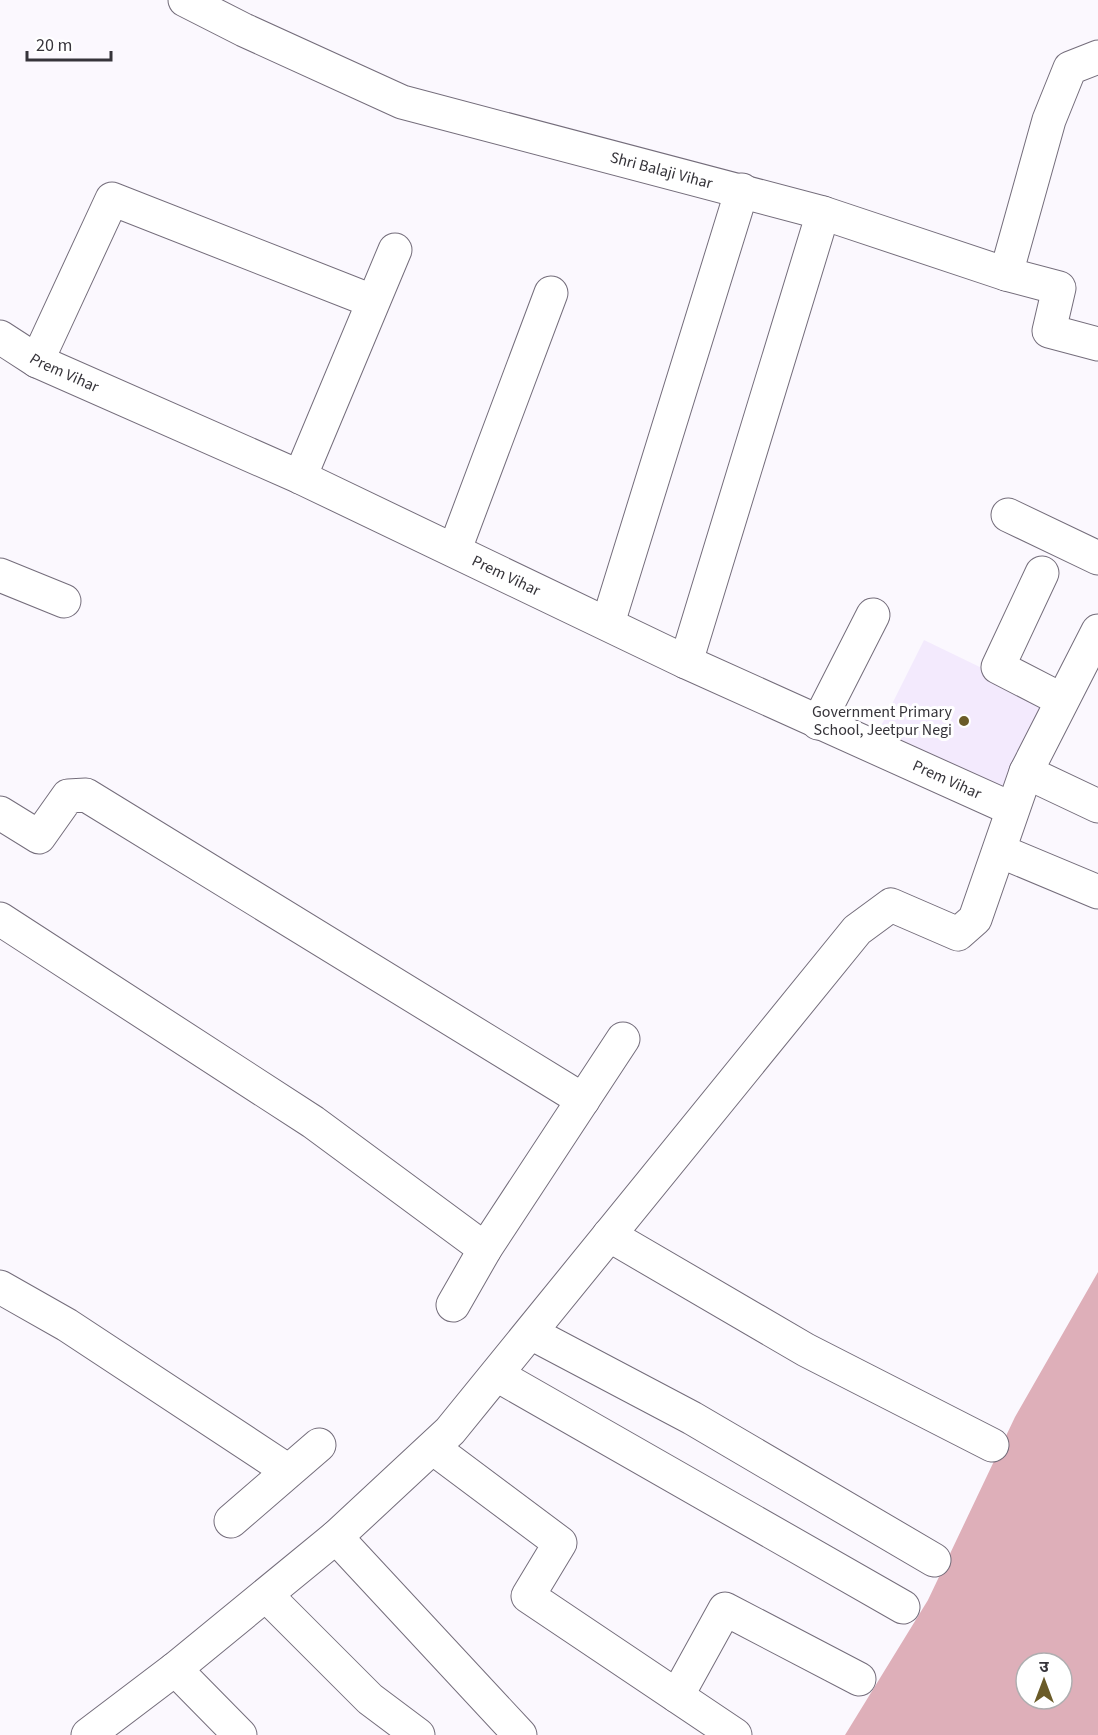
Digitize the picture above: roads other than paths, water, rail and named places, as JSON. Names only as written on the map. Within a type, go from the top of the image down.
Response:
[{"type":"street","name":"Shri Balaji Vihar","points":[[184,0],[402,102],[742,190],[823,213],[1006,274],[1059,288],[1049,331],[1098,344]]},
{"type":"street","points":[[1006,274],[1049,120],[1070,68],[1098,57]]},
{"type":"street","points":[[608,623],[742,190]]},
{"type":"street","points":[[37,361],[112,199],[372,301]]},
{"type":"street","points":[[687,662],[823,213]]},
{"type":"street","points":[[300,477],[395,250]]},
{"type":"street","points":[[455,549],[551,293]]},
{"type":"street","name":"Prem Vihar","points":[[0,338],[37,361],[300,477],[455,549],[687,662],[1012,809]]},
{"type":"street","points":[[1008,515],[1098,558]]},
{"type":"street","points":[[1042,573],[998,667],[1078,686]]},
{"type":"street","points":[[0,575],[64,601]]},
{"type":"street","points":[[818,723],[873,615]]},
{"type":"street","points":[[88,1735],[175,1669],[336,1537],[433,1448],[497,1375],[857,930],[891,905],[958,934],[975,919],[1026,772],[1078,686],[1098,631]]},
{"type":"street","points":[[1026,772],[1098,806]]},
{"type":"street","points":[[0,813],[39,837],[68,796],[86,795],[583,1100]]},
{"type":"street","points":[[1000,851],[1098,892]]},
{"type":"street","points":[[0,920],[312,1122],[485,1249]]},
{"type":"street","points":[[453,1305],[485,1249],[623,1039]]},
{"type":"street","points":[[609,1235],[806,1350],[992,1445]]},
{"type":"street","points":[[0,1287],[67,1325],[287,1470]]},
{"type":"street","points":[[531,1332],[692,1418],[934,1560]]},
{"type":"street","points":[[497,1375],[903,1607]]},
{"type":"street","points":[[231,1521],[287,1470],[319,1445]]},
{"type":"street","points":[[433,1448],[560,1543],[528,1596],[735,1735]]},
{"type":"street","points":[[336,1537],[520,1735]]},
{"type":"street","points":[[266,1595],[370,1699],[418,1735]]},
{"type":"street","points":[[677,1696],[725,1610],[859,1679]]},
{"type":"street","points":[[175,1669],[240,1735]]},
{"type":"place","name":"Government Primary School, Jeetpur Negi","points":[[964,721]]}]
